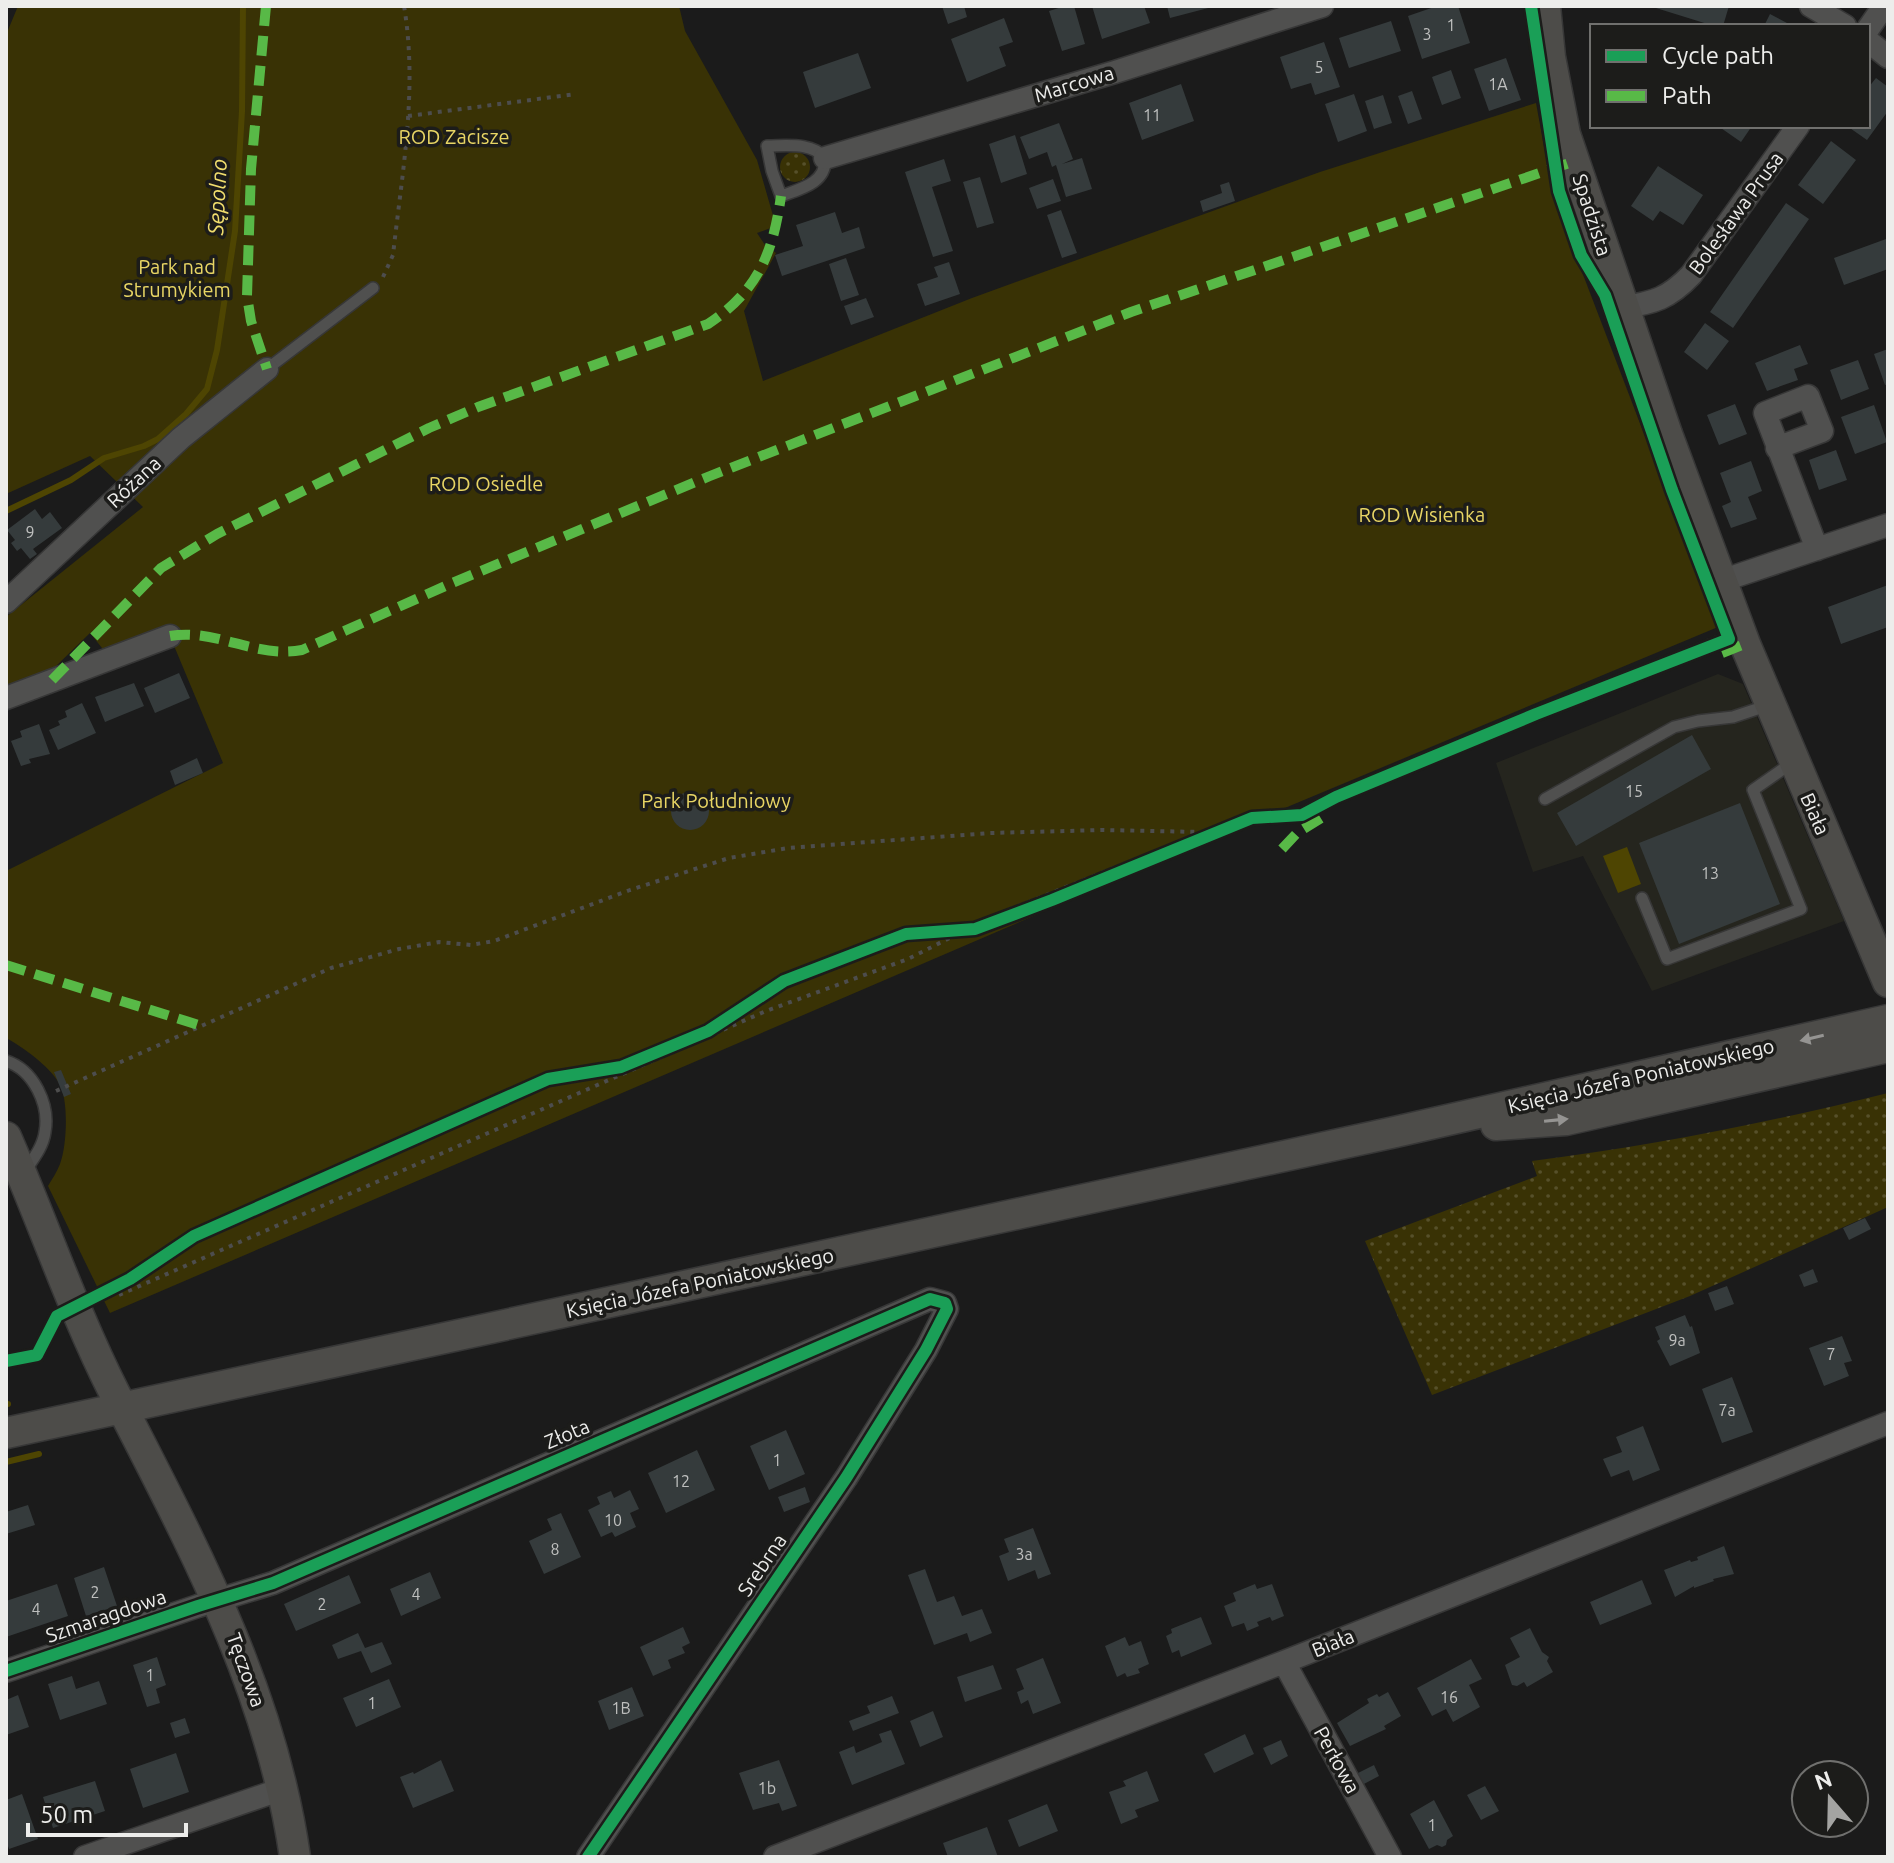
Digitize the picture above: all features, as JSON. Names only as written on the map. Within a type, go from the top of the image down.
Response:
[{"type":"main road","name":"Spadzista","points":[[1545,6],[1550,57],[1565,134],[1721,581],[1736,639]]},
{"type":"main road","name":"Biała","points":[[1736,639],[1794,765],[1877,928],[1888,982]]},
{"type":"main road","name":"Księcia Józefa Poniatowskiego","points":[[6,1433],[1395,1132],[1888,1020]]},
{"type":"main road","name":"Księcia Józefa Poniatowskiego","points":[[1395,1132],[1566,1120],[1888,1047]]},
{"type":"main road","name":"Tęczowa","points":[[6,1137],[75,1306],[219,1600],[243,1659],[263,1716],[295,1857]]},
{"type":"street","name":"Marcowa","points":[[825,158],[1115,72],[1322,6]]},
{"type":"street","points":[[1811,6],[1842,24]]},
{"type":"street","points":[[1870,26],[1884,6]]},
{"type":"street","points":[[1870,43],[1888,57]]},
{"type":"street","name":"Bolesława Prusa","points":[[1623,307],[1648,303],[1674,293],[1691,275],[1797,128]]},
{"type":"street","name":"Różana","points":[[6,602],[181,438],[267,369]]},
{"type":"street","points":[[1777,448],[1817,549]]},
{"type":"street","points":[[1721,581],[1888,525]]},
{"type":"street","points":[[6,698],[170,636]]},
{"type":"street","name":"Złota","points":[[219,1600],[273,1583],[930,1299]]},
{"type":"street","name":"Srebrna","points":[[588,1857],[846,1478],[926,1350],[947,1309],[945,1303],[930,1299]]},
{"type":"street","name":"Biała","points":[[775,1857],[1284,1662],[1888,1423]]},
{"type":"street","name":"Szmaragdowa","points":[[6,1671],[219,1600]]},
{"type":"street","name":"Perłowa","points":[[1284,1662],[1390,1857]]},
{"type":"street","points":[[85,1857],[282,1789]]},
{"type":"lane","points":[[767,146],[808,147],[825,158],[823,173],[814,182],[781,196],[767,146]]},
{"type":"lane","points":[[267,369],[373,288]]},
{"type":"lane","points":[[1545,799],[1674,727],[1733,717],[1769,705]]},
{"type":"lane","points":[[1642,898],[1667,959],[1801,909],[1753,790],[1794,765]]},
{"type":"lane","points":[[6,1061],[14,1063],[27,1074],[38,1090],[47,1119],[39,1149],[23,1175]]},
{"type":"path","points":[[373,288],[385,274],[393,255],[408,116],[411,56],[404,6]]},
{"type":"path","points":[[408,116],[576,94]]},
{"type":"path","points":[[1722,620],[1736,639]]},
{"type":"path","points":[[934,931],[975,929],[1252,818],[1302,815],[1336,797],[1536,714],[1729,639],[1736,639]]},
{"type":"path","points":[[119,1295],[766,1011],[908,959],[960,932],[1203,832],[1259,811],[1299,811],[1338,791],[1537,708],[1736,639]]},
{"type":"path","points":[[56,1091],[331,968],[399,949],[439,942],[471,945],[494,941],[630,890],[729,858],[788,848],[990,833],[1104,830],[1203,832]]},
{"type":"path","points":[[592,1072],[621,1067],[708,1031],[753,1001]]},
{"type":"path","points":[[75,1306],[143,1270]]},
{"type":"shaded area","points":[[1718,674],[1743,684],[1844,921],[1652,991],[1583,856],[1533,872],[1496,763]]},
{"type":"shaded area","points":[[1627,847],[1641,884],[1618,893],[1603,856]]},
{"type":"green space","points":[[18,6],[679,6],[685,31],[757,160],[776,226],[757,233],[765,245],[776,253],[744,311],[763,381],[972,298],[1320,172],[1536,103],[1550,179],[1569,238],[1718,627],[1292,805],[110,1313],[48,1186],[60,1164],[64,1146],[66,1111],[62,1090],[42,1064],[6,1038],[6,871],[223,763],[167,629],[106,653],[90,633],[52,670],[6,692],[6,617],[143,507],[90,456],[6,494],[6,35]]},
{"type":"green space","points":[[795,152],[806,156],[810,167],[806,178],[795,182],[784,178],[780,167],[784,156]]},
{"type":"green space","points":[[1888,1093],[1888,1207],[1690,1296],[1432,1395],[1365,1241],[1537,1176],[1532,1161],[1711,1132]]},
{"type":"building","points":[[942,6],[964,6],[967,17],[948,24]]},
{"type":"building","points":[[1074,6],[1085,44],[1062,51],[1049,11]]},
{"type":"building","points":[[1092,6],[1144,6],[1150,23],[1102,39]]},
{"type":"building","points":[[1167,6],[1212,6],[1212,7],[1170,18]]},
{"type":"building","points":[[1437,6],[1458,6],[1470,43],[1422,59],[1408,16]]},
{"type":"building","points":[[1729,6],[1724,24],[1708,24],[1656,8]]},
{"type":"building","points":[[1770,14],[1789,24],[1765,24]]},
{"type":"building","points":[[1004,18],[1013,42],[999,47],[1006,66],[967,82],[951,39]]},
{"type":"building","points":[[1391,21],[1401,51],[1349,68],[1339,38]]},
{"type":"building","points":[[1324,42],[1340,87],[1315,95],[1311,83],[1291,89],[1280,57]]},
{"type":"building","points":[[858,53],[871,88],[815,108],[803,72]]},
{"type":"building","points":[[1506,58],[1521,100],[1489,111],[1474,69]]},
{"type":"building","points":[[1451,70],[1461,98],[1442,105],[1432,77]]},
{"type":"building","points":[[1876,78],[1888,87],[1888,111],[1867,140],[1850,128],[1870,128],[1870,86]]},
{"type":"building","points":[[1181,84],[1194,121],[1142,140],[1129,103]]},
{"type":"building","points":[[1412,91],[1422,119],[1408,124],[1398,96]]},
{"type":"building","points":[[1354,94],[1367,131],[1338,142],[1325,104]]},
{"type":"building","points":[[1383,95],[1392,123],[1374,129],[1365,101]]},
{"type":"building","points":[[1059,123],[1073,159],[1062,164],[1082,158],[1092,189],[1066,197],[1056,165],[1052,167],[1047,152],[1029,159],[1020,137]]},
{"type":"building","points":[[1721,128],[1751,128],[1741,142]]},
{"type":"building","points":[[1015,135],[1027,174],[1001,183],[989,144]]},
{"type":"building","points":[[1831,141],[1856,160],[1823,204],[1798,185]]},
{"type":"building","points":[[944,159],[951,181],[932,187],[953,251],[933,257],[905,172]]},
{"type":"building","points":[[1658,166],[1703,195],[1683,225],[1660,211],[1653,221],[1631,206]]},
{"type":"building","points":[[980,177],[994,223],[977,228],[963,182]]},
{"type":"building","points":[[1053,179],[1061,201],[1037,209],[1029,188]]},
{"type":"building","points":[[1229,182],[1235,201],[1203,212],[1200,201],[1222,193],[1220,185]]},
{"type":"building","points":[[1786,203],[1809,219],[1733,328],[1710,312]]},
{"type":"building","points":[[1061,210],[1077,253],[1062,258],[1047,215]]},
{"type":"building","points":[[835,212],[842,233],[859,227],[865,248],[782,276],[775,255],[803,246],[796,225]]},
{"type":"building","points":[[1886,239],[1888,269],[1844,285],[1834,258]]},
{"type":"building","points":[[846,258],[859,295],[841,301],[829,264]]},
{"type":"building","points":[[949,262],[960,294],[925,306],[917,284],[938,277],[934,267]]},
{"type":"building","points":[[866,298],[874,317],[851,325],[844,306]]},
{"type":"building","points":[[1705,323],[1729,341],[1707,370],[1684,352]]},
{"type":"building","points":[[1800,345],[1808,364],[1794,369],[1798,380],[1767,391],[1755,363]]},
{"type":"building","points":[[1888,349],[1888,384],[1885,385],[1874,354]]},
{"type":"building","points":[[1858,360],[1869,389],[1841,400],[1830,370]]},
{"type":"building","points":[[1735,404],[1747,434],[1719,445],[1707,415]]},
{"type":"building","points":[[1874,405],[1887,442],[1855,454],[1841,417]]},
{"type":"building","points":[[1836,450],[1847,480],[1819,490],[1809,460]]},
{"type":"building","points":[[1751,461],[1762,491],[1748,497],[1757,519],[1731,528],[1722,506],[1731,502],[1720,473]]},
{"type":"building","points":[[35,509],[42,519],[50,512],[62,528],[33,549],[37,554],[30,559],[21,548],[17,551],[11,543],[15,540],[7,530]]},
{"type":"building","points":[[1888,585],[1888,627],[1841,644],[1828,607]]},
{"type":"building","points":[[179,673],[190,698],[155,713],[144,688]]},
{"type":"building","points":[[134,683],[144,706],[105,722],[95,697]]},
{"type":"building","points":[[82,703],[96,733],[58,750],[49,730],[67,717],[65,711]]},
{"type":"building","points":[[39,724],[50,754],[29,759],[31,763],[21,766],[11,741],[22,737],[20,731]]},
{"type":"building","points":[[1692,735],[1711,769],[1576,846],[1557,813]]},
{"type":"building","points":[[197,758],[203,773],[175,785],[170,771]]},
{"type":"building","points":[[690,792],[703,798],[709,811],[703,824],[690,830],[677,824],[671,811],[677,798]]},
{"type":"building","points":[[1740,803],[1780,904],[1679,944],[1639,843]]},
{"type":"building","points":[[61,1070],[71,1094],[64,1097],[54,1072]]},
{"type":"building","points":[[1865,1218],[1871,1229],[1849,1240],[1843,1228]]},
{"type":"building","points":[[1813,1269],[1818,1282],[1804,1287],[1799,1275]]},
{"type":"building","points":[[1727,1286],[1734,1304],[1715,1311],[1708,1293]]},
{"type":"building","points":[[1685,1315],[1692,1326],[1700,1353],[1670,1366],[1657,1341],[1660,1339],[1655,1327]]},
{"type":"building","points":[[1842,1336],[1852,1361],[1844,1363],[1849,1376],[1824,1386],[1809,1348]]},
{"type":"building","points":[[1732,1377],[1753,1432],[1722,1443],[1702,1389]]},
{"type":"building","points":[[1643,1426],[1660,1470],[1633,1481],[1629,1470],[1611,1477],[1603,1459],[1622,1452],[1616,1437]]},
{"type":"building","points":[[786,1430],[805,1474],[769,1490],[750,1446]]},
{"type":"building","points":[[697,1450],[715,1490],[666,1513],[648,1473]]},
{"type":"building","points":[[805,1487],[810,1502],[784,1512],[778,1497]]},
{"type":"building","points":[[630,1490],[639,1509],[630,1513],[636,1527],[615,1537],[612,1532],[601,1537],[588,1510],[600,1504],[597,1497],[611,1491],[614,1498]]},
{"type":"building","points":[[28,1505],[35,1525],[6,1534],[6,1512]]},
{"type":"building","points":[[561,1513],[581,1557],[544,1574],[529,1541],[552,1530],[547,1519]]},
{"type":"building","points":[[1033,1528],[1051,1574],[1038,1579],[1035,1570],[1008,1581],[999,1556],[1009,1552],[1004,1539]]},
{"type":"building","points":[[1724,1546],[1734,1574],[1694,1586],[1675,1597],[1664,1570],[1698,1560],[1697,1557]]},
{"type":"building","points":[[104,1567],[117,1606],[86,1616],[74,1578]]},
{"type":"building","points":[[925,1569],[937,1602],[954,1596],[962,1616],[982,1609],[992,1633],[970,1642],[967,1633],[934,1645],[908,1575]]},
{"type":"building","points":[[430,1572],[441,1598],[401,1616],[390,1589]]},
{"type":"building","points":[[349,1575],[361,1603],[296,1631],[284,1604]]},
{"type":"building","points":[[1642,1580],[1652,1604],[1600,1625],[1590,1602]]},
{"type":"building","points":[[57,1584],[68,1616],[6,1637],[6,1601]]},
{"type":"building","points":[[1255,1584],[1257,1589],[1272,1584],[1284,1616],[1257,1622],[1259,1626],[1247,1631],[1244,1623],[1232,1627],[1224,1606],[1236,1601],[1233,1593]]},
{"type":"building","points":[[1201,1617],[1212,1644],[1181,1657],[1179,1650],[1172,1653],[1166,1636],[1172,1633],[1171,1629]]},
{"type":"building","points":[[683,1627],[690,1643],[682,1647],[685,1653],[668,1660],[671,1668],[653,1676],[640,1647]]},
{"type":"building","points":[[1530,1628],[1542,1652],[1549,1657],[1547,1661],[1553,1672],[1527,1687],[1524,1682],[1512,1685],[1505,1665],[1520,1657],[1510,1638]]},
{"type":"building","points":[[358,1633],[365,1648],[382,1642],[392,1664],[371,1673],[361,1651],[338,1659],[332,1645]]},
{"type":"building","points":[[1125,1637],[1129,1646],[1141,1641],[1149,1664],[1138,1669],[1140,1673],[1127,1677],[1125,1673],[1117,1677],[1105,1646]]},
{"type":"building","points":[[157,1657],[166,1685],[156,1689],[160,1703],[147,1707],[133,1665]]},
{"type":"building","points":[[1043,1658],[1061,1703],[1033,1714],[1028,1700],[1021,1704],[1017,1692],[1024,1689],[1016,1669]]},
{"type":"building","points":[[1471,1659],[1482,1679],[1469,1685],[1480,1707],[1453,1722],[1446,1709],[1432,1716],[1417,1688]]},
{"type":"building","points":[[993,1665],[1002,1689],[965,1702],[957,1677]]},
{"type":"building","points":[[72,1676],[76,1689],[99,1681],[107,1704],[60,1720],[48,1684]]},
{"type":"building","points":[[389,1679],[401,1707],[356,1727],[343,1698]]},
{"type":"building","points":[[632,1687],[644,1716],[609,1730],[598,1701]]},
{"type":"building","points":[[1388,1692],[1401,1716],[1384,1726],[1386,1729],[1350,1746],[1337,1723],[1369,1703],[1367,1699]]},
{"type":"building","points":[[18,1695],[29,1727],[6,1735],[6,1700]]},
{"type":"building","points":[[892,1696],[899,1713],[853,1731],[849,1721],[870,1713],[867,1706]]},
{"type":"building","points":[[933,1711],[943,1737],[920,1747],[910,1721]]},
{"type":"building","points":[[185,1718],[190,1733],[175,1738],[170,1723]]},
{"type":"building","points":[[891,1730],[905,1764],[852,1785],[839,1752],[854,1746],[856,1753],[882,1742],[879,1734]]},
{"type":"building","points":[[1245,1734],[1254,1754],[1214,1773],[1204,1754]]},
{"type":"building","points":[[1281,1740],[1288,1756],[1271,1765],[1263,1748]]},
{"type":"building","points":[[176,1753],[189,1792],[143,1808],[130,1769]]},
{"type":"building","points":[[441,1760],[454,1791],[413,1808],[400,1777],[414,1774]]},
{"type":"building","points":[[779,1760],[797,1806],[782,1811],[779,1803],[753,1810],[739,1773]]},
{"type":"building","points":[[1374,1765],[1379,1776],[1362,1785],[1356,1774]]},
{"type":"building","points":[[1147,1771],[1159,1801],[1135,1810],[1138,1817],[1121,1824],[1109,1792],[1126,1786],[1123,1781]]},
{"type":"building","points":[[95,1781],[105,1811],[53,1828],[43,1797]]},
{"type":"building","points":[[1485,1786],[1499,1811],[1481,1820],[1467,1795]]},
{"type":"building","points":[[22,1794],[38,1839],[9,1849],[6,1840],[6,1800]]},
{"type":"building","points":[[1434,1800],[1453,1836],[1446,1845],[1429,1849],[1410,1814]]},
{"type":"building","points":[[1047,1804],[1058,1831],[1019,1847],[1008,1820]]},
{"type":"building","points":[[987,1827],[998,1857],[948,1857],[943,1843]]},
{"type":"waterway","name":"Sępolno","points":[[6,511],[71,480],[104,458],[158,439],[186,414],[207,389],[217,350],[235,231],[242,111],[243,6]]},
{"type":"waterway","points":[[6,1462],[39,1454]]},
{"type":"marked path","points":[[266,6],[251,169],[247,296],[251,321],[267,369]]},
{"type":"marked path","points":[[170,636],[204,636],[285,652],[302,650],[452,583],[710,476],[1131,312],[1575,161]]},
{"type":"marked path","points":[[52,680],[161,568],[217,534],[429,428],[478,407],[708,324],[739,298],[760,269],[768,253],[781,196]]},
{"type":"marked path","points":[[1722,653],[1745,644]]},
{"type":"marked path","points":[[1282,849],[1297,833],[1326,815]]},
{"type":"marked path","points":[[6,965],[202,1026]]},
{"type":"cycle path","points":[[6,1361],[37,1355],[57,1316],[130,1279],[194,1236],[548,1079],[621,1067],[708,1031],[784,981],[906,934],[975,929],[1252,818],[1302,815],[1336,797],[1536,714],[1729,639],[1672,490],[1605,295],[1581,255],[1559,191],[1531,6]]},
{"type":"cycle path","points":[[6,1671],[273,1583],[930,1299],[945,1303],[947,1309],[926,1350],[846,1478],[588,1857]]},
{"type":"park label","name":"ROD Zacisze","points":[[454,137]]},
{"type":"park label","name":"Park nad Strumykiem","points":[[177,278]]},
{"type":"park label","name":"ROD Osiedle","points":[[486,484]]},
{"type":"park label","name":"ROD Wisienka","points":[[1422,515]]},
{"type":"park label","name":"Park Południowy","points":[[716,801]]}]
